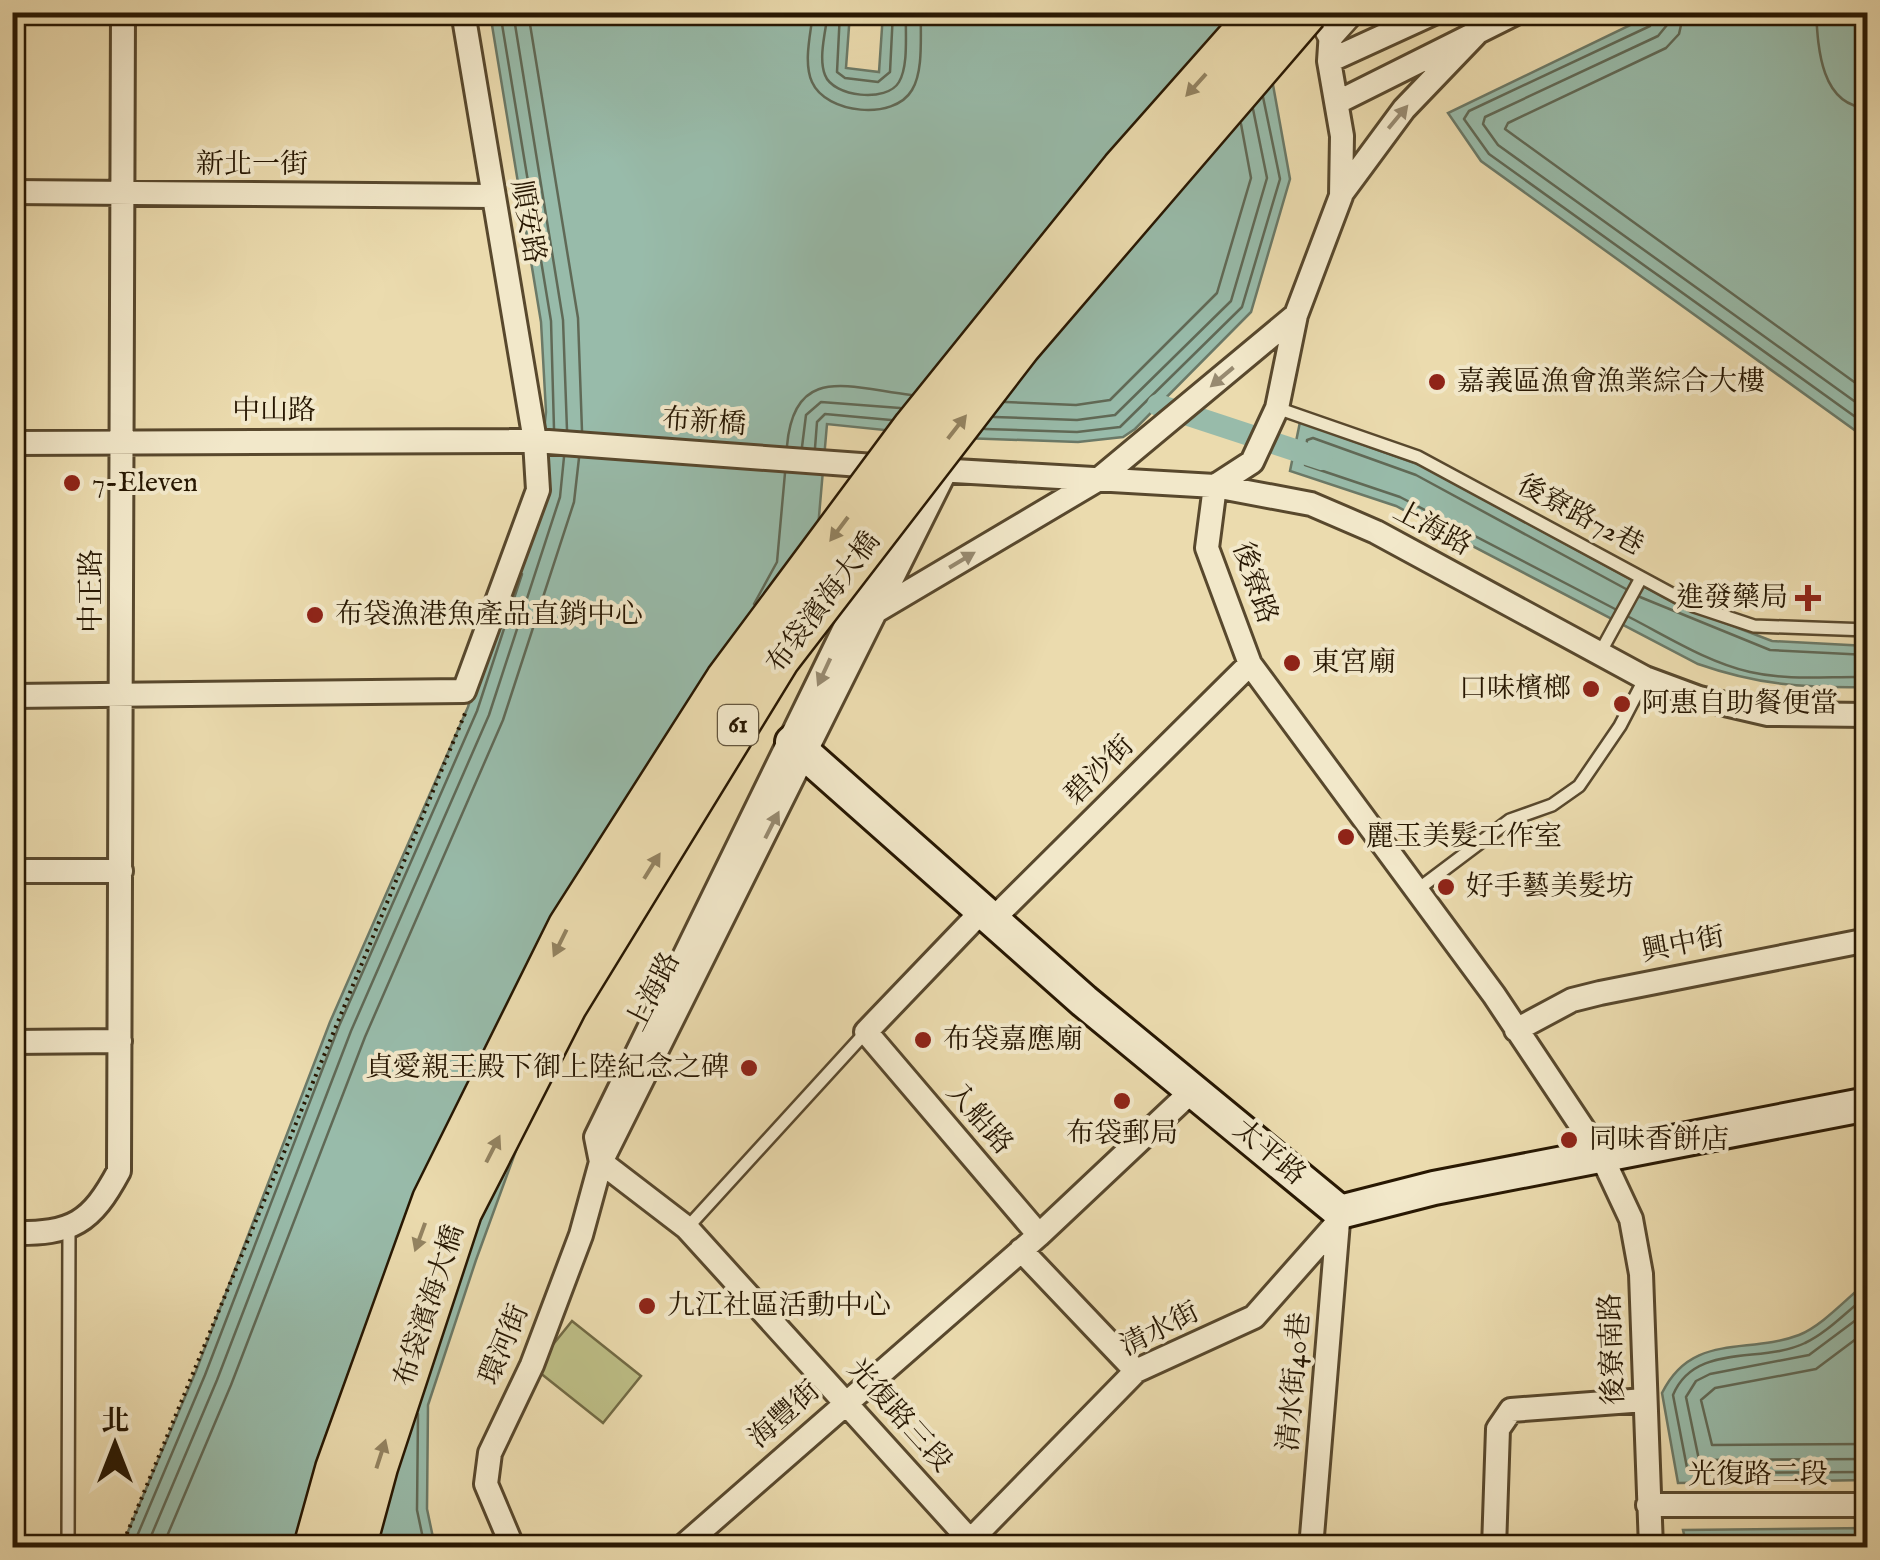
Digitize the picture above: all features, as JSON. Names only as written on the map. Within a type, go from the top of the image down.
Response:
[{"type":"highway","name":"布袋濱海大橋","points":[[314,1548],[336,1468],[433,1200],[569,926],[726,680],[914,427],[1122,169],[1261,12]]},
{"type":"highway","name":"布袋濱海大橋","points":[[355,1548],[377,1467],[461,1212],[566,1006],[779,659],[1020,346],[1328,26]]},
{"type":"main road","name":"太平路","points":[[799,749],[1339,1217]]},
{"type":"main road","points":[[1339,1217],[1434,1188],[1868,1104]]},
{"type":"street","name":"中正路","points":[[70,1230],[99,1208],[118,1171],[123,12]]},
{"type":"street","name":"順安路","points":[[463,12],[535,441],[538,490],[464,691]]},
{"type":"street","points":[[1340,196],[1338,102],[1328,26],[1436,12]]},
{"type":"street","points":[[1338,102],[1518,12]]},
{"type":"street","points":[[1216,486],[1252,462],[1277,408],[1296,314],[1340,196],[1404,109],[1476,34]]},
{"type":"street","name":"新北一街","points":[[12,192],[492,196]]},
{"type":"street","points":[[878,610],[1099,479],[1296,314]]},
{"type":"street","name":"中山路","points":[[12,443],[535,441]]},
{"type":"street","name":"布新橋","points":[[535,441],[869,466]]},
{"type":"street","name":"上海路","points":[[869,466],[1216,486],[1310,504],[1645,678],[1699,698],[1768,714],[1868,715]]},
{"type":"street","name":"上海路","points":[[799,749],[878,610],[946,470]]},
{"type":"street","name":"上海路","points":[[601,1162],[799,749],[882,557],[922,492],[946,470]]},
{"type":"street","name":"後寮路","points":[[1216,486],[1207,548],[1250,664],[1417,891],[1602,1157]]},
{"type":"street","name":"碧沙街","points":[[987,915],[1250,664]]},
{"type":"street","points":[[12,696],[464,691]]},
{"type":"street","points":[[12,871],[120,870]]},
{"type":"street","points":[[866,1032],[987,915]]},
{"type":"street","name":"興中街","points":[[1516,1030],[1586,996],[1868,940]]},
{"type":"street","name":"入船路","points":[[866,1032],[1136,1371]]},
{"type":"street","points":[[12,1042],[120,1041]]},
{"type":"street","points":[[1030,1242],[1193,1090]]},
{"type":"street","name":"後寮南路","points":[[1602,1157],[1631,1218],[1641,1274],[1651,1548]]},
{"type":"street","name":"光復路三段","points":[[601,1162],[687,1228],[846,1401],[970,1545]]},
{"type":"street","name":"環河街","points":[[513,1548],[486,1484],[490,1453],[539,1346],[581,1235],[601,1162]]},
{"type":"street","name":"清水街","points":[[970,1545],[1136,1371],[1254,1317],[1339,1217]]},
{"type":"street","name":"清水街40巷","points":[[1311,1548],[1339,1217]]},
{"type":"street","points":[[12,1234],[70,1230]]},
{"type":"street","name":"海豐街","points":[[681,1548],[1030,1242]]},
{"type":"street","points":[[1494,1548],[1498,1429],[1511,1410],[1645,1400]]},
{"type":"street","name":"光復路二段","points":[[1648,1504],[1868,1504]]},
{"type":"lane","name":"後寮路72巷","points":[[1277,408],[1418,457],[1694,606],[1754,626],[1868,630]]},
{"type":"lane","points":[[1600,654],[1641,578]]},
{"type":"lane","points":[[1417,891],[1510,820],[1552,805],[1579,786],[1620,726],[1645,678]]},
{"type":"lane","points":[[687,1228],[866,1032]]},
{"type":"lane","points":[[68,1548],[70,1230]]},
{"type":"path","points":[[121,1548],[468,707],[464,691]]},
{"type":"green space","points":[[572,1321],[641,1376],[603,1423],[534,1368]]},
{"type":"water","points":[[490,13],[850,13],[846,68],[879,72],[883,13],[1260,13],[1290,179],[1251,312],[1123,437],[1078,442],[962,438],[827,424],[814,574],[541,1082],[476,1260],[428,1405],[427,1509],[435,1547],[121,1548],[196,1371],[330,1022],[468,707],[538,490],[546,412],[541,322]]},
{"type":"water","points":[[1655,13],[1853,13],[1868,98],[1867,439],[1481,161],[1448,113]]},
{"type":"water","points":[[1300,422],[1420,465],[1678,605],[1772,641],[1867,646],[1867,687],[1781,684],[1698,664],[1396,506],[1290,471]]},
{"type":"water","points":[[1867,1282],[1867,1480],[1678,1483],[1662,1393],[1674,1374],[1705,1353],[1779,1341],[1808,1331]]},
{"type":"water","points":[[1867,1528],[1867,1548],[1687,1547],[1683,1530]]},
{"type":"waterway","points":[[1158,405],[1322,459]]},
{"type":"place","name":"嘉義區漁會漁業綜合大樓","points":[[1437,382]]},
{"type":"place","name":"7-Eleven","points":[[72,483]]},
{"type":"place","name":"進發藥局","points":[[1808,598]]},
{"type":"place","name":"布袋漁港魚產品直銷中心","points":[[315,615]]},
{"type":"place","name":"東宮廟","points":[[1292,663]]},
{"type":"place","name":"口味檳榔","points":[[1591,689]]},
{"type":"place","name":"阿惠自助餐便當","points":[[1622,704]]},
{"type":"place","name":"麗玉美髮工作室","points":[[1346,837]]},
{"type":"place","name":"好手藝美髮坊","points":[[1446,887]]},
{"type":"place","name":"布袋嘉應廟","points":[[923,1040]]},
{"type":"place","name":"貞愛親王殿下御上陸紀念之碑","points":[[749,1068]]},
{"type":"place","name":"布袋郵局","points":[[1122,1101]]},
{"type":"place","name":"同味香餅店","points":[[1569,1140]]},
{"type":"place","name":"九江社區活動中心","points":[[647,1306]]}]
